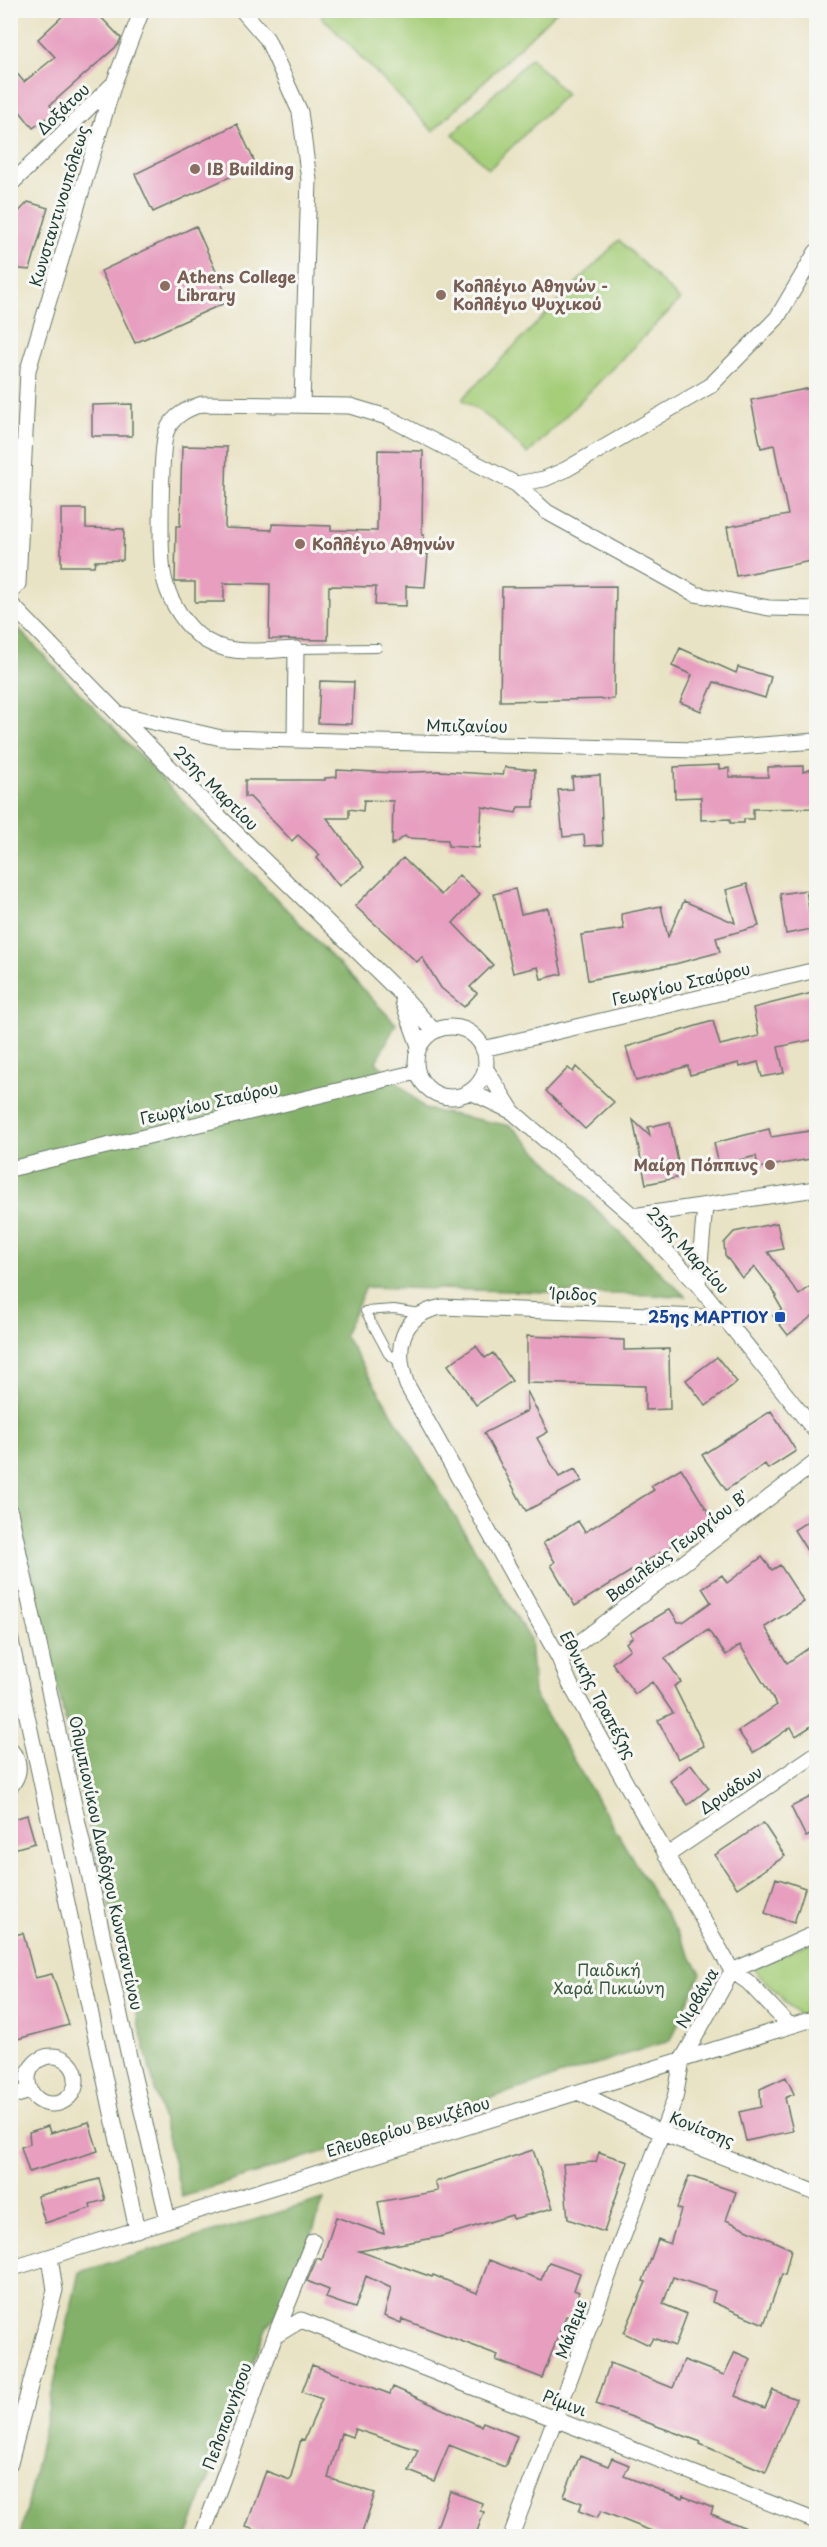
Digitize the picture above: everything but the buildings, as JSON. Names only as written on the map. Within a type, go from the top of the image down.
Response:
[{"type":"street","name":"Κωνσταντινουπόλεως","points":[[10,592],[18,584],[28,370],[114,83],[142,10]]},
{"type":"street","points":[[242,10],[267,39],[300,112],[309,180],[302,404]]},
{"type":"street","name":"Δοξάτου","points":[[10,185],[114,83]]},
{"type":"street","points":[[516,484],[544,479],[565,470],[710,386],[777,318],[816,252]]},
{"type":"street","points":[[295,740],[296,649],[234,651],[220,648],[199,636],[182,617],[170,597],[163,572],[162,451],[167,429],[176,417],[187,409],[202,404],[350,406],[387,417],[516,484],[547,512],[695,594],[769,608],[816,609]]},
{"type":"street","name":"25ης Μαρτίου","points":[[10,603],[252,851],[400,993],[434,1031]]},
{"type":"street","name":"Μπιζανίου","points":[[119,714],[221,738],[696,750],[816,741]]},
{"type":"street","name":"Γεωργίου Σταύρου","points":[[483,1049],[816,970]]},
{"type":"street","name":"25ης Μαρτίου","points":[[400,993],[419,1046]]},
{"type":"street","points":[[457,1028],[468,1031],[483,1049],[486,1069],[480,1082],[471,1092],[453,1098],[443,1097],[426,1088],[417,1072],[416,1059],[419,1046],[434,1031],[457,1028]]},
{"type":"street","name":"25ης Μαρτίου","points":[[486,1069],[513,1112]]},
{"type":"street","name":"Γεωργίου Σταύρου","points":[[10,1169],[417,1072]]},
{"type":"street","name":"25ης Μαρτίου","points":[[471,1092],[513,1112],[633,1216],[726,1318],[816,1432]]},
{"type":"street","points":[[633,1216],[816,1189]]},
{"type":"street","points":[[698,1285],[705,1206]]},
{"type":"street","name":"Ίριδος","points":[[421,1313],[442,1307],[726,1318]]},
{"type":"street","points":[[399,1362],[402,1339],[421,1313]]},
{"type":"street","name":"Εθνικής Τραπέζης","points":[[399,1362],[407,1385],[559,1658],[570,1684],[732,1971],[748,1982],[790,2026]]},
{"type":"street","name":"Βασιλέως Γεωργίου Β'","points":[[559,1658],[816,1462]]},
{"type":"street","name":"Ολυμπιονίκου Διαδόχου Κωνσταντίνου","points":[[10,1512],[130,2061],[168,2220]]},
{"type":"street","points":[[10,1636],[137,2230]]},
{"type":"street","points":[[10,1749],[16,1756],[19,1773],[10,1787]]},
{"type":"street","name":"Δρυάδων","points":[[666,1856],[816,1754]]},
{"type":"street","name":"Νιρβάνα","points":[[662,2133],[675,2098],[682,2060],[732,1971],[816,1932]]},
{"type":"street","name":"Ελευθερίου Βενιζέλου","points":[[10,2270],[816,2018]]},
{"type":"street","points":[[10,2097],[30,2091]]},
{"type":"street","name":"Κονίτσης","points":[[578,2092],[662,2133],[816,2193]]},
{"type":"street","name":"Μάλεμε","points":[[511,2536],[557,2420],[662,2133]]},
{"type":"street","name":"Πελοποννήσου","points":[[202,2536],[275,2336],[313,2241]]},
{"type":"street","points":[[10,2463],[15,2434],[55,2290],[51,2257]]},
{"type":"street","name":"Ρίμινι","points":[[275,2336],[301,2320],[816,2520]]},
{"type":"lane","points":[[296,649],[377,648]]},
{"type":"lane","name":"Εθνικής Τραπέζης","points":[[399,1362],[388,1354],[365,1311],[394,1310],[421,1313]]},
{"type":"green space","points":[[327,10],[407,10],[411,14],[415,10],[557,11],[433,131],[321,16]]},
{"type":"green space","points":[[531,58],[566,94],[489,169],[453,134]]},
{"type":"green space","points":[[619,240],[680,300],[528,454],[496,423],[462,399]]},
{"type":"green space","name":"Παιδική Χαρά Πικιώνη","points":[[10,620],[396,1024],[376,1062],[425,1109],[511,1126],[685,1296],[366,1287],[344,1335],[530,1639],[534,1694],[701,1973],[671,2040],[182,2197],[91,1834],[11,1482]]},
{"type":"green space","points":[[816,1940],[816,2011],[801,2017],[752,1968]]},
{"type":"green space","points":[[324,2199],[288,2303],[267,2326],[187,2536],[20,2536],[79,2272]]},
{"type":"place","name":"IB Building","points":[[195,169]]},
{"type":"place","name":"Athens College Library","points":[[165,286]]},
{"type":"place","name":"Κολλέγιο Αθηνών - Κολλέγιο Ψυχικού","points":[[441,295]]},
{"type":"place","name":"Κολλέγιο Αθηνών","points":[[300,544]]},
{"type":"place","name":"Μαίρη Πόππινς","points":[[770,1165]]},
{"type":"place","name":"25ης ΜΑΡΤΙΟΥ","points":[[780,1317]]}]
